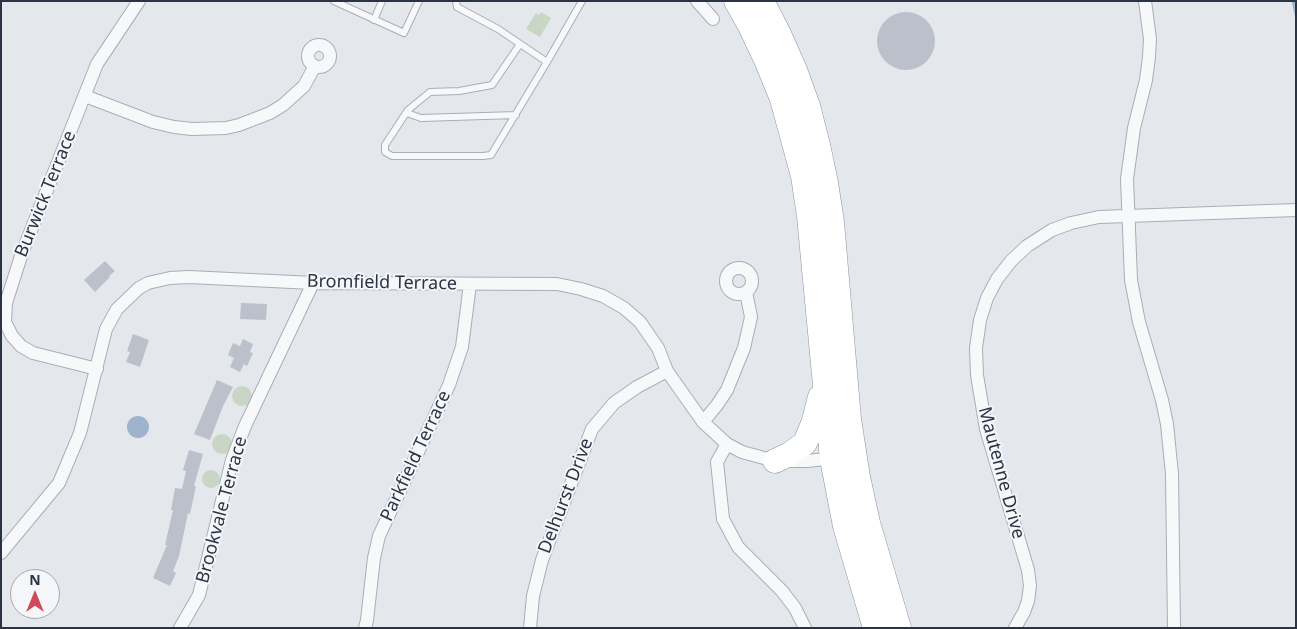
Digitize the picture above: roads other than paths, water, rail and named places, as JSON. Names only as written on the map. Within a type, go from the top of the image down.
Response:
[{"type":"highway","points":[[736,1],[763,53],[782,99],[794,137],[809,216],[824,383],[843,457],[868,523],[899,628]]},
{"type":"highway","points":[[762,1],[795,70],[808,106],[824,173],[832,222],[845,526],[875,628]]},
{"type":"highway","points":[[775,461],[790,454],[805,443],[814,421],[824,383]]},
{"type":"street","name":"Burwick Terrace","points":[[97,369],[33,353],[21,346],[12,336],[5,322],[6,303],[22,253],[97,64],[139,1]]},
{"type":"street","points":[[697,1],[713,19]]},
{"type":"street","points":[[1145,1],[1150,39],[1149,57],[1146,80],[1130,148],[1127,179],[1128,216],[1134,303],[1167,424],[1172,474],[1174,628]]},
{"type":"street","points":[[85,96],[153,122],[174,127],[192,129],[226,128],[270,113],[283,105],[304,86],[315,66]]},
{"type":"street","name":"Mautenne Drive","points":[[1015,628],[1028,601],[1029,578],[986,429],[977,374],[976,348],[980,320],[987,298],[997,278],[1027,246],[1052,230],[1071,223],[1099,218],[1128,216],[1296,210]]},
{"type":"street","name":"Bromfield Terrace","points":[[1,553],[59,483],[80,433],[106,329],[117,309],[131,294],[148,283],[170,278],[189,277],[313,282],[556,284],[581,289],[603,296],[624,308],[640,322],[658,348],[667,371],[703,422],[727,444],[742,452],[775,461],[790,462],[843,457]]},
{"type":"street","name":"Brookvale Terrace","points":[[180,628],[198,595],[232,460],[245,426],[313,282]]},
{"type":"street","name":"Parkfield Terrace","points":[[365,628],[374,558],[379,536],[449,385],[462,347],[470,284]]},
{"type":"street","points":[[703,422],[727,390],[744,348],[751,317],[746,292]]},
{"type":"street","name":"Delhurst Drive","points":[[530,628],[533,596],[542,560],[592,429],[614,403],[637,387],[667,371]]},
{"type":"street","points":[[727,444],[717,462],[720,506],[723,519],[738,547],[782,591],[795,608],[805,628]]},
{"type":"lane","points":[[334,1],[404,33],[419,1]]},
{"type":"lane","points":[[374,20],[382,1]]},
{"type":"lane","points":[[456,1],[457,7],[498,29],[547,62]]},
{"type":"lane","points":[[520,44],[492,85],[430,92],[407,113],[385,145],[385,152],[392,156],[491,155],[582,1]]},
{"type":"lane","points":[[407,113],[421,118],[516,115]]},
{"type":"water","points":[[138,416],[146,419],[149,427],[146,435],[138,438],[130,435],[127,427],[130,419]]},
{"type":"waterway","points":[[1293,1],[1296,14]]}]
